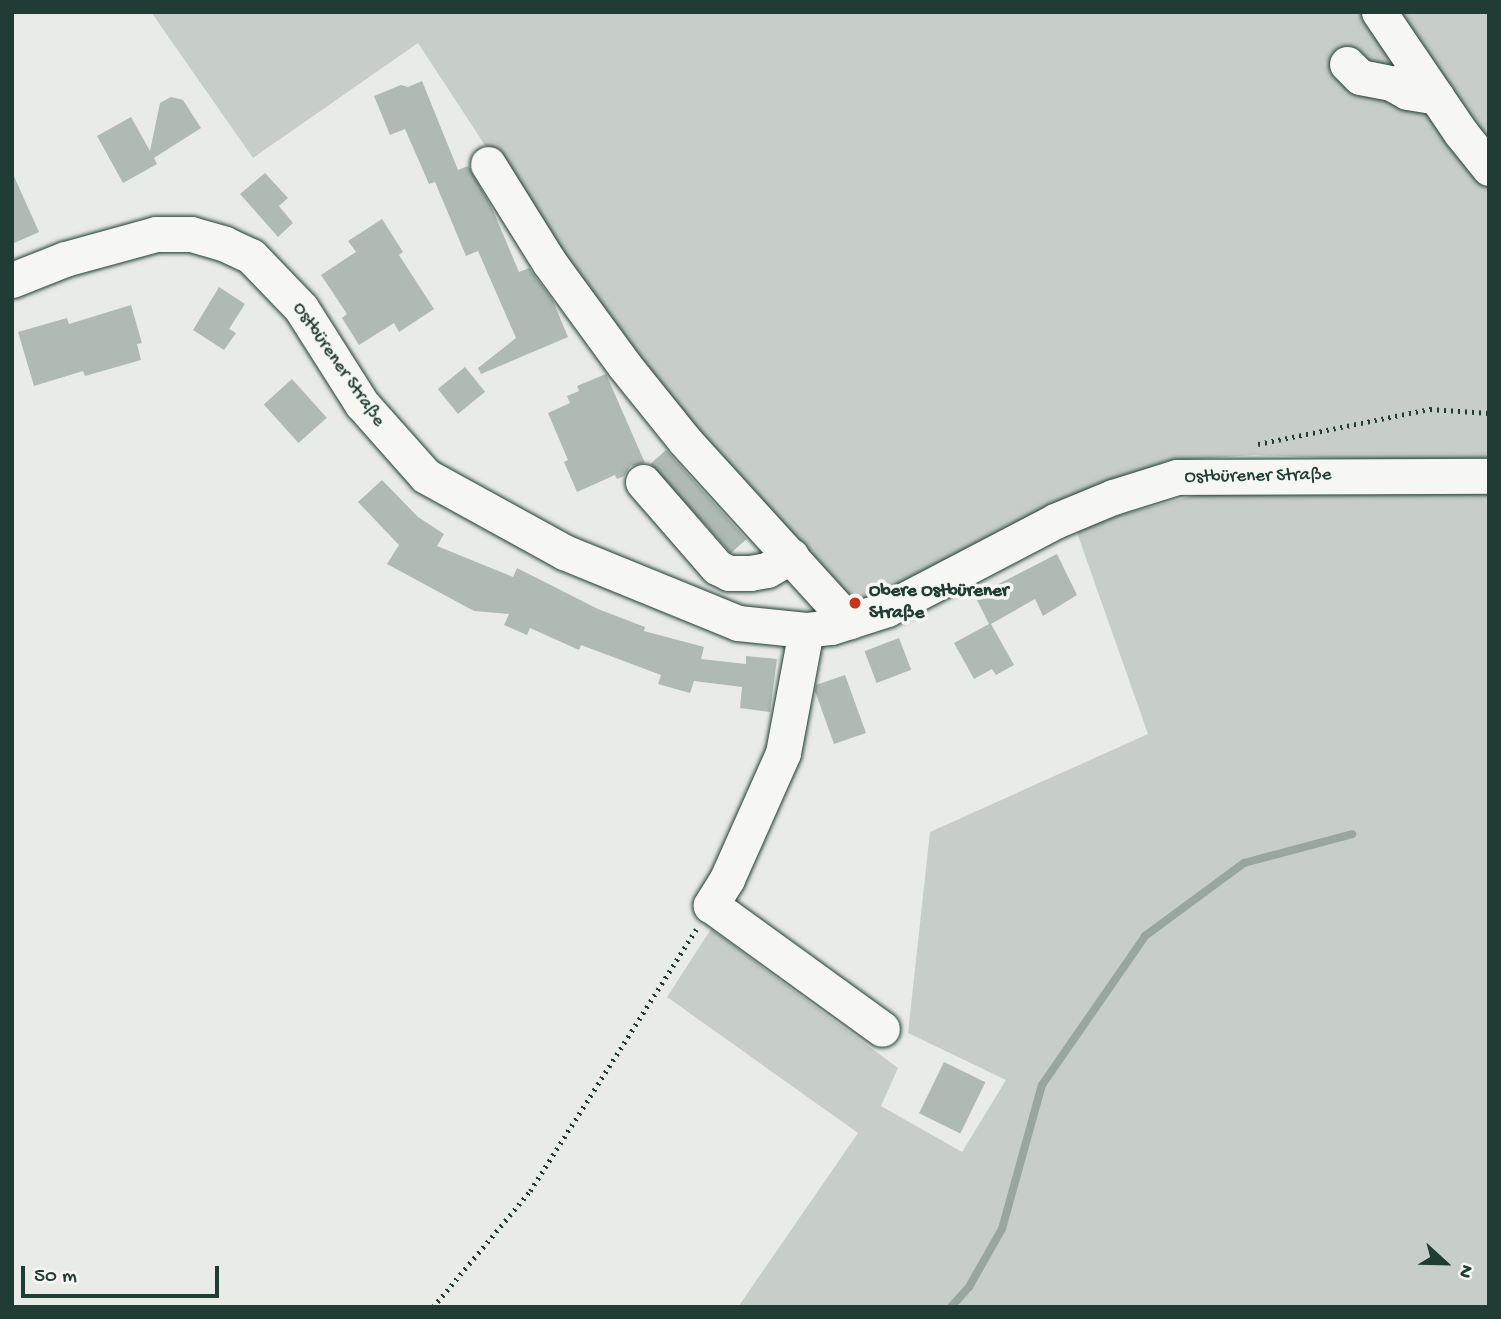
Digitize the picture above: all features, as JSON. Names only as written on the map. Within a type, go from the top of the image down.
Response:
[{"type":"street","points":[[1379,12],[1489,167]]},
{"type":"street","points":[[1346,64],[1360,77],[1391,83],[1407,92],[1437,97]]},
{"type":"street","points":[[488,164],[583,312],[685,441],[849,621]]},
{"type":"street","name":"Ostbürener Straße","points":[[12,280],[65,259],[156,234],[191,234],[225,244],[251,256],[301,308],[362,404],[426,476],[564,552],[737,623],[806,630],[887,609],[1055,521],[1113,497],[1177,477],[1489,477]]},
{"type":"street","points":[[643,482],[717,567],[729,573],[766,570],[791,556]]},
{"type":"street","points":[[806,630],[783,753],[727,879],[711,905],[882,1029]]},
{"type":"path","points":[[1254,445],[1430,409],[1489,413]]},
{"type":"path","points":[[433,1307],[530,1191],[711,905]]},
{"type":"shaded area","points":[[151,12],[1489,12],[1489,464],[1254,455],[1167,461],[1051,505],[857,610],[594,312],[418,43],[253,158]]},
{"type":"shaded area","points":[[1386,489],[1489,489],[1489,1307],[738,1307],[858,1133],[667,997],[711,929],[898,1068],[881,1106],[962,1152],[1006,1080],[908,1033],[930,832],[1148,734],[1075,527],[1196,495]]},
{"type":"building","points":[[422,81],[458,170],[468,166],[492,208],[519,272],[529,268],[553,301],[568,337],[481,374],[478,368],[516,338],[478,251],[466,256],[435,182],[429,184],[405,129],[390,135],[374,96],[401,85],[408,87]]},
{"type":"building","points":[[171,97],[183,100],[201,128],[154,158],[157,164],[123,183],[97,136],[131,117],[150,151],[160,103]]},
{"type":"building","points":[[12,172],[39,232],[12,244]]},
{"type":"building","points":[[265,173],[288,198],[279,206],[293,223],[278,237],[240,194]]},
{"type":"building","points":[[382,219],[403,252],[399,255],[434,309],[399,332],[394,323],[359,345],[342,318],[347,314],[321,275],[356,252],[348,241]]},
{"type":"building","points":[[219,287],[245,304],[229,329],[236,333],[224,350],[193,330]]},
{"type":"building","points":[[131,305],[142,343],[137,344],[141,360],[85,376],[83,371],[34,386],[18,332],[67,318],[69,324]]},
{"type":"building","points":[[465,367],[485,392],[458,414],[438,389]]},
{"type":"building","points":[[606,374],[645,463],[630,466],[624,476],[617,479],[615,475],[577,492],[564,462],[568,460],[548,413],[570,403],[567,396],[579,391],[577,386]]},
{"type":"building","points":[[292,379],[327,418],[299,443],[264,404]]},
{"type":"building","points":[[666,450],[746,539],[731,553],[650,464]]},
{"type":"building","points":[[382,480],[418,517],[444,534],[437,546],[513,577],[517,568],[598,609],[645,627],[644,631],[704,647],[701,659],[746,664],[746,656],[777,659],[770,712],[740,708],[742,687],[694,681],[690,693],[658,684],[661,675],[581,645],[579,650],[530,628],[527,635],[504,625],[509,614],[474,611],[387,564],[399,545],[358,502]]},
{"type":"building","points":[[1057,554],[1077,595],[1043,616],[1035,599],[991,624],[1014,665],[996,675],[992,669],[974,679],[954,643],[989,624],[975,596]]},
{"type":"building","points":[[899,638],[911,670],[877,683],[864,651]]},
{"type":"building","points":[[845,675],[866,733],[834,744],[815,691],[816,685]]},
{"type":"building","points":[[944,1062],[985,1082],[960,1133],[919,1113]]},
{"type":"waterway","points":[[951,1307],[969,1287],[1002,1229],[1042,1085],[1145,936],[1244,863],[1352,834]]},
{"type":"place","name":"Obere Ostbürener Straße","points":[[855,603]]}]
